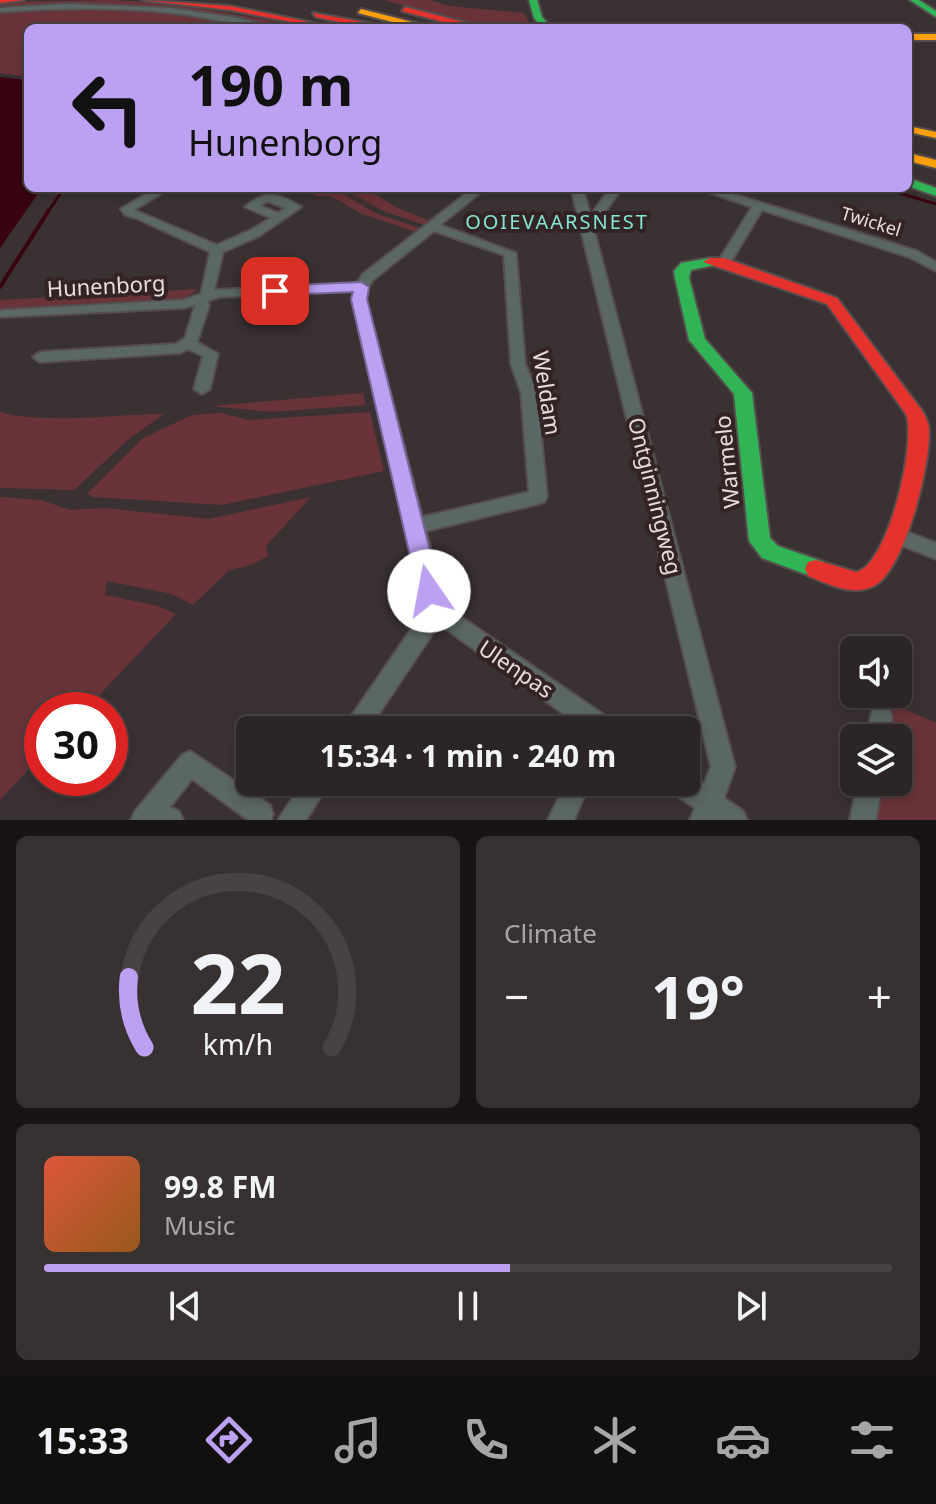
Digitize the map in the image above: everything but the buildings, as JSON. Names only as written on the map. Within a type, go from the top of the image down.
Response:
[{"type":"main road","points":[[0,1],[20,0]]},
{"type":"main road","points":[[146,0],[230,8],[316,24]]},
{"type":"main road","points":[[212,0],[319,24]]},
{"type":"main road","points":[[219,0],[357,24]]},
{"type":"main road","points":[[290,0],[383,24]]},
{"type":"main road","points":[[322,0],[410,24]]},
{"type":"main road","points":[[533,0],[538,18],[544,24]]},
{"type":"main road","points":[[914,0],[936,15]]},
{"type":"main road","points":[[376,1],[461,24]]},
{"type":"main road","points":[[912,37],[936,37]]},
{"type":"main road","points":[[912,130],[936,135]]},
{"type":"main road","points":[[912,149],[936,155]]},
{"type":"main road","points":[[912,158],[936,164]]},
{"type":"main road","points":[[912,181],[936,189]]},
{"type":"main road","name":"Warmelo","points":[[724,262],[832,301],[914,412],[920,427],[897,536],[873,575],[862,581],[849,581],[770,552],[760,541],[743,393],[697,340],[681,271],[686,266],[724,262]]},
{"type":"street","points":[[0,10],[63,7],[162,9],[254,24]]},
{"type":"street","points":[[150,192],[127,209],[129,213],[169,227],[217,250],[255,233],[280,217]]},
{"type":"street","points":[[364,716],[436,611],[359,299],[361,287],[368,277],[475,192]]},
{"type":"street","name":"Ontginningweg","points":[[578,192],[723,767],[706,811]]},
{"type":"street","points":[[600,211],[613,192]]},
{"type":"street","name":"Twickel","points":[[715,192],[913,254],[936,267]]},
{"type":"street","points":[[724,262],[759,206]]},
{"type":"street","name":"Weldam","points":[[415,526],[538,497],[529,392],[518,364],[510,253],[431,226]]},
{"type":"street","points":[[188,344],[206,298],[217,250]]},
{"type":"street","name":"Hunenborg","points":[[4,314],[206,298],[218,293],[361,287]]},
{"type":"street","points":[[40,357],[176,349],[188,344],[211,354],[202,389]]},
{"type":"street","points":[[897,536],[936,551]]},
{"type":"street","name":"Ulenpas","points":[[436,611],[584,716]]},
{"type":"street","points":[[155,818],[190,763],[261,814]]},
{"type":"street","points":[[291,820],[308,796]]},
{"type":"street","points":[[561,820],[572,796]]},
{"type":"street","points":[[693,796],[706,811],[734,820]]},
{"type":"street","points":[[863,820],[867,796]]},
{"type":"shaded area","points":[[110,0],[169,3],[292,24],[260,24],[227,16],[163,8],[64,6],[0,9],[0,2]]},
{"type":"shaded area","points":[[383,0],[430,0],[449,6],[524,13],[530,24],[473,24]]},
{"type":"shaded area","points":[[62,8],[160,10],[250,24],[24,24],[24,76],[0,73],[0,11]]},
{"type":"shaded area","points":[[0,77],[24,80],[24,192],[39,192],[0,248]]},
{"type":"shaded area","points":[[317,192],[340,192],[377,214],[420,228],[415,232],[360,213],[331,196],[314,196]]},
{"type":"shaded area","points":[[348,192],[368,192],[429,221],[424,225],[386,212]]},
{"type":"shaded area","points":[[198,289],[185,298],[0,310],[0,300]]},
{"type":"shaded area","points":[[363,393],[366,405],[271,412],[211,406]]},
{"type":"shaded area","points":[[0,412],[40,418],[164,414],[130,438],[74,490],[0,488]]},
{"type":"shaded area","points":[[370,412],[384,471],[222,505],[93,497],[87,494],[143,438],[192,415],[221,413],[249,420]]},
{"type":"shaded area","points":[[0,497],[41,500],[70,510],[105,508],[209,519],[311,497],[266,546],[268,556],[251,565],[229,570],[193,605],[172,594],[107,581],[105,595],[158,606],[176,614],[102,692],[24,692],[24,774],[0,800]]},
{"type":"shaded area","points":[[891,708],[901,708],[936,723],[936,820],[873,820],[877,796],[912,796],[912,724],[888,724]]},
{"type":"waterway","points":[[48,212],[61,192]]},
{"type":"waterway","points":[[896,192],[936,204]]},
{"type":"waterway","points":[[0,287],[49,210]]},
{"type":"traffic: fast","points":[[533,0],[538,18],[544,24]]},
{"type":"traffic: fast","points":[[914,0],[936,15]]},
{"type":"traffic: fast","points":[[912,183],[936,192]]},
{"type":"traffic: fast","points":[[710,262],[686,266],[681,271],[682,278],[697,340],[743,393],[760,541],[770,552],[816,569]]},
{"type":"traffic: slow","points":[[361,11],[410,24]]},
{"type":"traffic: slow","points":[[912,37],[936,37]]},
{"type":"traffic: slow","points":[[912,130],[936,135]]},
{"type":"traffic: slow","points":[[912,158],[936,164]]},
{"type":"traffic: jam","points":[[0,1],[20,0]]},
{"type":"traffic: jam","points":[[146,0],[230,8],[314,24]]},
{"type":"traffic: jam","points":[[405,9],[461,24]]},
{"type":"traffic: jam","points":[[316,15],[360,24]]},
{"type":"traffic: jam","points":[[710,262],[724,262],[832,301],[919,423],[919,443],[904,510],[879,569],[869,578],[856,581],[816,569]]},
{"type":"district","name":"OOIEVAARSNEST","points":[[557,222]]},
{"type":"route","points":[[275,291],[361,287],[359,299],[429,591]]}]
